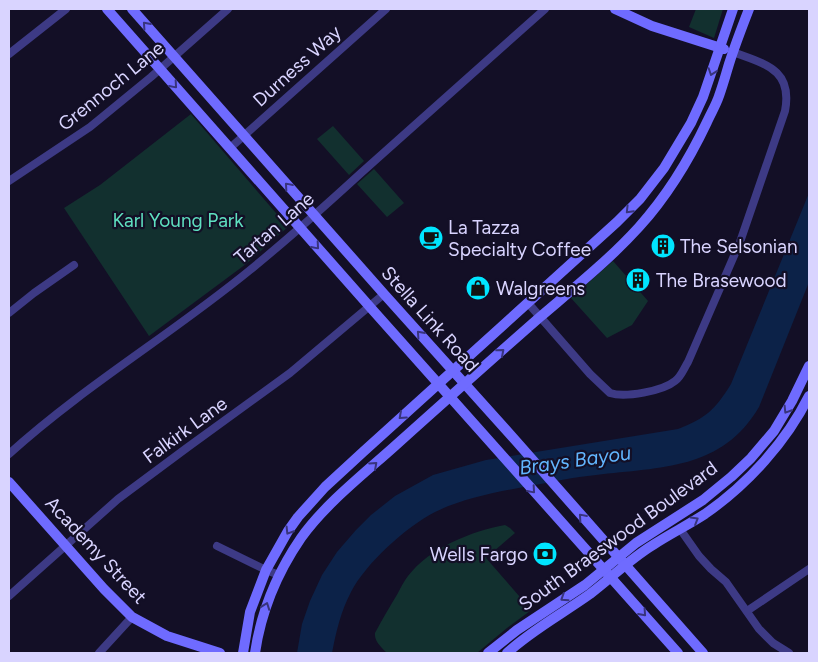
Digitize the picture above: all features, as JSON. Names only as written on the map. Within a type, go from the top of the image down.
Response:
[{"type":"main road","name":"Stella Link Road","points":[[107,9],[678,653]]},
{"type":"main road","name":"Stella Link Road","points":[[132,9],[703,653]]},
{"type":"main road","points":[[615,9],[652,26],[733,52]]},
{"type":"main road","points":[[243,653],[250,612],[266,570],[298,517],[345,468],[617,222],[640,199],[664,168],[703,97],[732,9]]},
{"type":"main road","points":[[255,653],[258,632],[266,605],[288,558],[303,536],[329,506],[464,384],[596,269],[639,226],[664,196],[690,156],[719,96],[749,9]]},
{"type":"main road","points":[[664,168],[682,170]]},
{"type":"main road","name":"South Braeswood Boulevard","points":[[507,653],[549,614],[585,585],[607,573],[648,535],[703,500],[751,458],[774,431],[792,401],[809,366]]},
{"type":"main road","name":"South Braeswood Boulevard","points":[[621,561],[704,514],[746,480],[777,446],[809,396]]},
{"type":"main road","points":[[345,468],[356,481]]},
{"type":"main road","name":"Academy Street","points":[[9,482],[104,589],[132,617],[166,636],[220,653]]},
{"type":"main road","name":"South Braeswood Boulevard","points":[[488,653],[517,630],[549,614]]},
{"type":"street","points":[[9,54],[66,9]]},
{"type":"street","name":"Grennoch Lane","points":[[9,181],[90,127],[228,9]]},
{"type":"street","name":"Durness Way","points":[[230,148],[386,9]]},
{"type":"street","name":"Tartan Lane","points":[[9,454],[83,393],[206,305],[251,270],[545,9]]},
{"type":"street","points":[[528,303],[590,374],[610,393],[641,393],[659,389],[669,386],[679,377],[688,362],[740,242],[785,111],[787,100],[784,84],[776,72],[768,65],[733,52]]},
{"type":"street","points":[[9,313],[74,265]]},
{"type":"street","name":"Falkirk Lane","points":[[9,596],[118,499],[290,373],[384,294]]},
{"type":"street","points":[[680,529],[699,556],[726,582],[759,629],[773,643],[789,653]]},
{"type":"street","points":[[217,546],[280,575]]},
{"type":"street","points":[[746,610],[809,569]]},
{"type":"street","points":[[99,653],[132,617]]},
{"type":"green space","points":[[696,9],[723,9],[714,38],[689,27]]},
{"type":"green space","name":"Karl Young Park","points":[[191,114],[288,227],[246,264],[149,336],[64,208],[100,185]]},
{"type":"green space","points":[[333,126],[364,161],[349,175],[317,139]]},
{"type":"green space","points":[[374,169],[404,203],[387,217],[357,184]]},
{"type":"green space","points":[[613,261],[648,301],[632,325],[607,338],[571,298]]},
{"type":"green space","points":[[505,525],[515,533],[486,558],[530,611],[477,653],[387,653],[377,642],[375,633],[404,582],[417,566],[427,557],[452,542],[465,536]]},
{"type":"water","name":"Brays Bayou","points":[[809,193],[809,282],[759,407],[744,428],[727,443],[708,454],[688,462],[666,467],[571,478],[505,491],[469,499],[435,512],[400,536],[366,569],[347,599],[337,629],[332,653],[297,653],[302,624],[322,575],[337,552],[356,530],[395,496],[433,475],[486,460],[678,429],[703,417],[715,407],[731,384]]},
{"type":"place","name":"La Tazza Specialty Coffee","points":[[431,238]]},
{"type":"place","name":"The Selsonian","points":[[663,246]]},
{"type":"place","name":"The Brasewood","points":[[638,280]]},
{"type":"place","name":"Walgreens","points":[[478,288]]},
{"type":"place","name":"Wells Fargo","points":[[545,554]]}]
